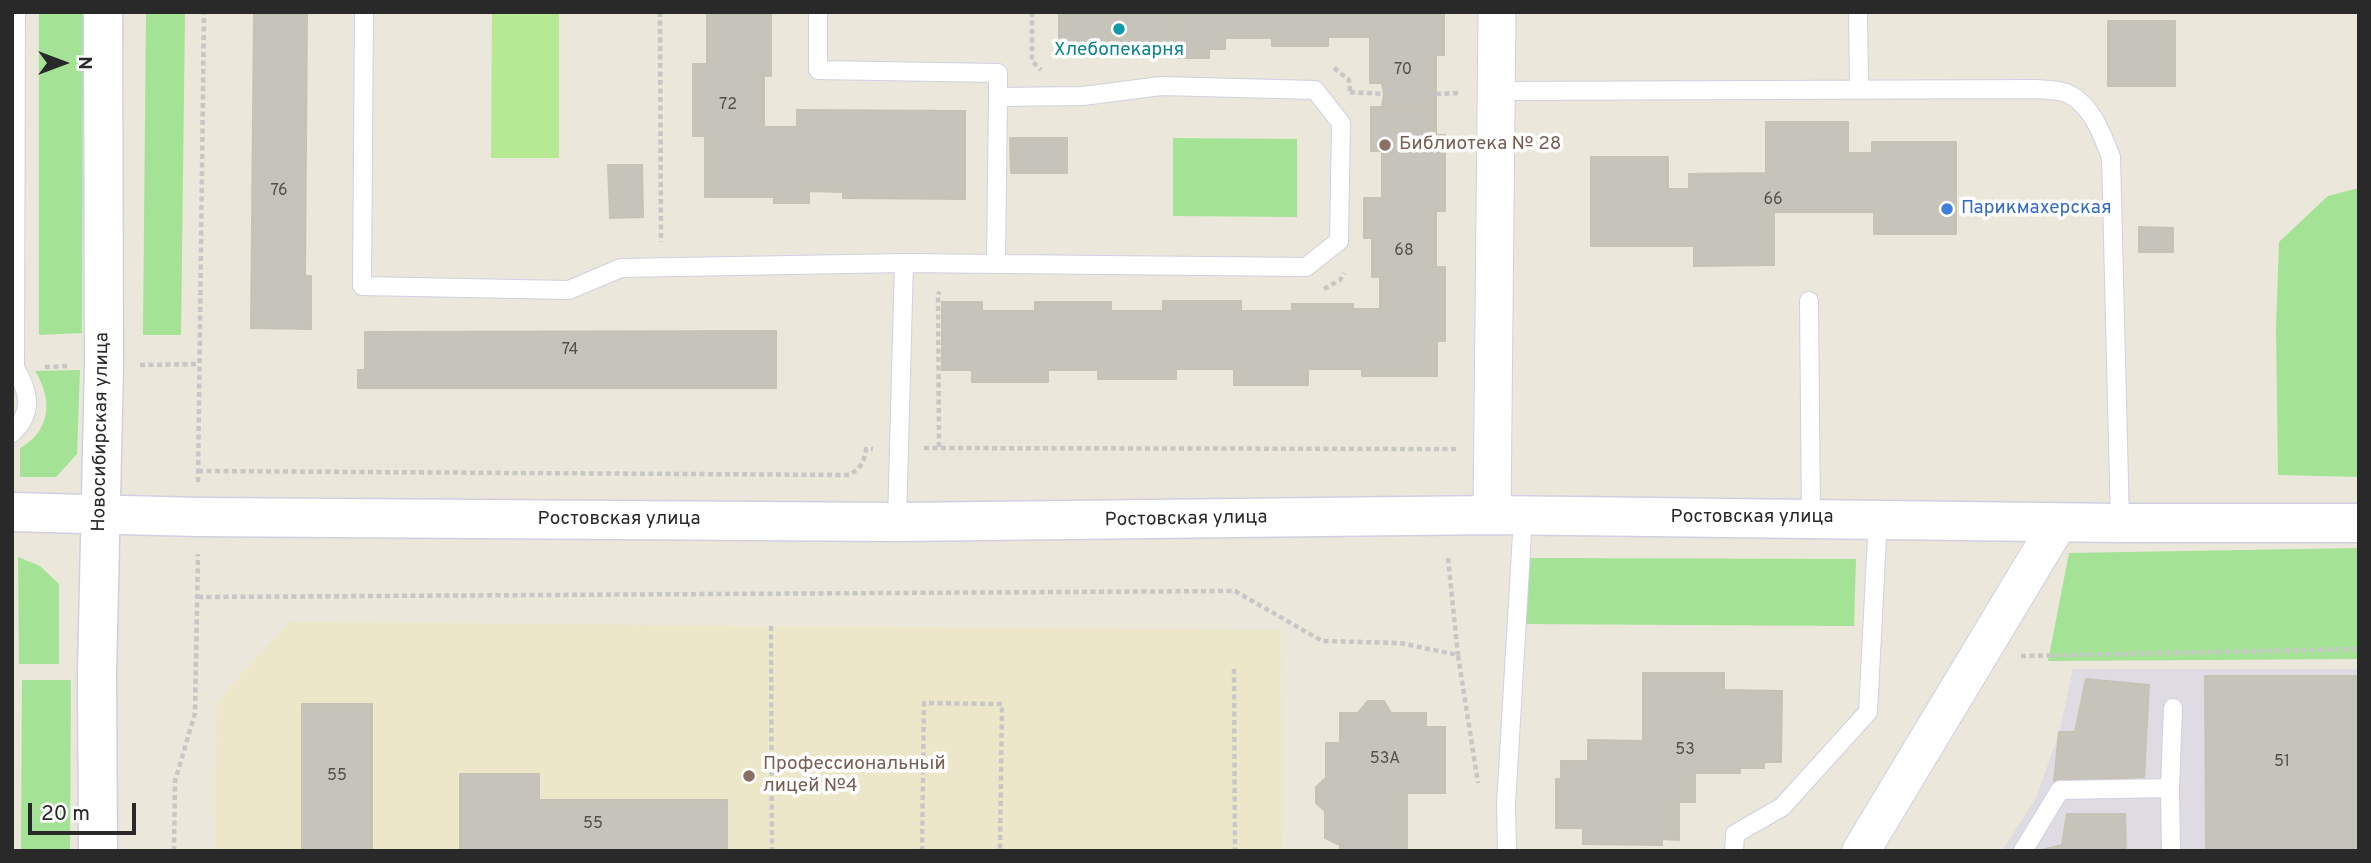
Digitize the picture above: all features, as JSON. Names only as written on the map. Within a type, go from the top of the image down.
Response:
[{"type":"street","name":"Новосибирская улица","points":[[98,851],[97,673],[104,365],[103,12]]},
{"type":"street","points":[[1497,12],[1496,91],[1508,516]]},
{"type":"street","name":"Ростовская улица","points":[[12,512],[198,517],[897,522],[1508,516],[2359,523]]},
{"type":"street","points":[[1861,851],[2059,522]]},
{"type":"lane","points":[[12,433],[25,418],[29,403],[15,368],[16,12]]},
{"type":"lane","points":[[364,12],[362,286],[569,290],[621,268],[662,267],[996,262],[1306,267],[1339,241],[1341,123],[1315,90],[1161,86],[1083,96],[998,97]]},
{"type":"lane","points":[[818,12],[818,70],[998,73],[996,262]]},
{"type":"lane","points":[[1858,12],[1859,89]]},
{"type":"lane","points":[[1496,91],[2036,89],[2067,93],[2085,106],[2100,128],[2111,157],[2120,523]]},
{"type":"lane","points":[[897,522],[904,263]]},
{"type":"lane","points":[[1809,300],[1811,520]]},
{"type":"lane","points":[[1507,851],[1508,516]]},
{"type":"lane","points":[[1734,851],[1735,834],[1782,807],[1868,712],[1878,518]]},
{"type":"lane","points":[[2171,851],[2170,788],[2174,708]]},
{"type":"lane","points":[[2023,851],[2060,790],[2170,788]]},
{"type":"path","points":[[174,851],[175,781],[195,713],[204,12]]},
{"type":"path","points":[[660,12],[662,267]]},
{"type":"path","points":[[1032,12],[1032,61],[1043,73]]},
{"type":"path","points":[[1327,65],[1339,70],[1349,80],[1351,104]]},
{"type":"path","points":[[1314,289],[1328,289],[1340,280],[1347,269]]},
{"type":"path","points":[[939,447],[938,294],[945,286]]},
{"type":"path","points":[[198,471],[849,475],[860,469],[866,449],[1466,449]]},
{"type":"path","points":[[1448,558],[1458,655],[1479,788]]},
{"type":"path","points":[[198,597],[1235,591],[1322,640],[1400,643],[1458,655]]},
{"type":"path","points":[[771,626],[772,851]]},
{"type":"path","points":[[1978,657],[2359,649]]},
{"type":"path","points":[[1234,668],[1235,851]]},
{"type":"path","points":[[922,851],[924,703],[1002,704],[1000,851]]},
{"type":"shaded area","name":"Профессиональный лицей №4","points":[[289,622],[1281,630],[1282,851],[216,851],[217,702]]},
{"type":"shaded area","points":[[2073,669],[2359,669],[2359,851],[2002,851],[2036,798],[2059,733]]},
{"type":"green space","points":[[39,12],[83,12],[82,333],[39,335]]},
{"type":"green space","points":[[146,12],[185,12],[181,335],[143,335]]},
{"type":"green space","points":[[492,12],[559,12],[559,158],[491,158]]},
{"type":"green space","points":[[1173,138],[1297,139],[1297,217],[1173,216]]},
{"type":"green space","points":[[2359,188],[2359,477],[2278,475],[2276,328],[2279,242],[2328,196]]},
{"type":"green space","points":[[80,370],[77,454],[56,477],[20,477],[20,448],[38,433],[46,414],[45,392],[35,371]]},
{"type":"green space","points":[[2359,548],[2359,659],[2048,661],[2069,553]]},
{"type":"green space","points":[[18,557],[40,566],[59,584],[59,664],[19,664]]},
{"type":"green space","points":[[1527,558],[1856,559],[1854,626],[1526,624]]},
{"type":"green space","points":[[22,680],[71,680],[70,851],[21,851]]},
{"type":"building","points":[[254,12],[307,12],[305,276],[311,276],[311,329],[251,328]]},
{"type":"building","points":[[707,12],[771,12],[771,76],[764,76],[764,127],[797,127],[797,110],[965,111],[965,199],[843,198],[843,192],[809,191],[809,203],[774,203],[774,197],[705,197],[705,136],[693,136],[693,64],[707,64]]},
{"type":"building","name":"Хлебопекарня","points":[[1059,12],[1178,12],[1178,46],[1059,46]]},
{"type":"building","points":[[1178,12],[1444,12],[1444,55],[1436,55],[1436,107],[1382,107],[1382,83],[1370,83],[1370,37],[1328,37],[1328,46],[1272,46],[1272,38],[1225,38],[1225,49],[1209,49],[1209,58],[1178,58]]},
{"type":"building","points":[[2108,21],[2175,21],[2175,86],[2108,86]]},
{"type":"building","points":[[1371,107],[1436,107],[1436,135],[1445,135],[1445,211],[1436,211],[1436,267],[1445,267],[1445,341],[1437,341],[1437,376],[1362,376],[1362,369],[1308,369],[1308,385],[1234,385],[1234,369],[1176,369],[1176,379],[1098,379],[1098,370],[1048,370],[1048,382],[972,382],[972,370],[942,370],[942,302],[982,302],[982,311],[1035,311],[1035,302],[1111,302],[1111,311],[1163,311],[1163,301],[1241,301],[1241,311],[1292,311],[1292,304],[1353,304],[1353,309],[1380,309],[1380,277],[1372,277],[1372,238],[1364,238],[1364,198],[1382,198],[1382,151],[1371,151]]},
{"type":"building","points":[[1766,122],[1848,122],[1848,153],[1872,153],[1872,142],[1956,142],[1956,234],[1874,234],[1874,212],[1774,212],[1774,265],[1694,266],[1694,246],[1591,246],[1591,157],[1668,157],[1668,189],[1689,189],[1689,174],[1766,173]]},
{"type":"building","points":[[1010,138],[1067,138],[1067,173],[1011,173]]},
{"type":"building","points":[[608,165],[642,165],[643,217],[610,218]]},
{"type":"building","points":[[2139,227],[2173,228],[2173,252],[2139,252]]},
{"type":"building","points":[[776,331],[776,388],[358,388],[358,370],[365,370],[365,332]]},
{"type":"building","points":[[1643,673],[1724,673],[1724,690],[1782,691],[1781,762],[1764,762],[1764,768],[1740,768],[1740,773],[1695,773],[1695,802],[1679,802],[1679,840],[1662,839],[1662,845],[1583,844],[1583,828],[1556,828],[1556,779],[1561,779],[1561,761],[1588,761],[1588,740],[1643,741]]},
{"type":"building","points":[[2205,676],[2359,676],[2359,851],[2206,851]]},
{"type":"building","points":[[2086,679],[2149,685],[2144,777],[2054,782],[2059,732],[2075,732]]},
{"type":"building","points":[[1368,701],[1384,701],[1391,713],[1426,713],[1426,727],[1445,727],[1445,793],[1407,793],[1407,851],[1340,851],[1340,845],[1325,838],[1325,811],[1316,803],[1316,787],[1326,778],[1326,743],[1340,743],[1340,713],[1358,713]]},
{"type":"building","points":[[302,704],[372,704],[372,851],[302,851]]},
{"type":"building","points":[[460,774],[539,774],[539,800],[727,800],[727,851],[460,851]]},
{"type":"building","points":[[2067,814],[2125,814],[2126,851],[2037,851],[2062,845]]},
{"type":"place","name":"Хлебопекарня","points":[[1119,29]]},
{"type":"place","name":"Библиотека № 28","points":[[1385,145]]},
{"type":"place","name":"Парикмахерская","points":[[1947,209]]},
{"type":"place","name":"Профессиональный лицей №4","points":[[749,776]]}]
